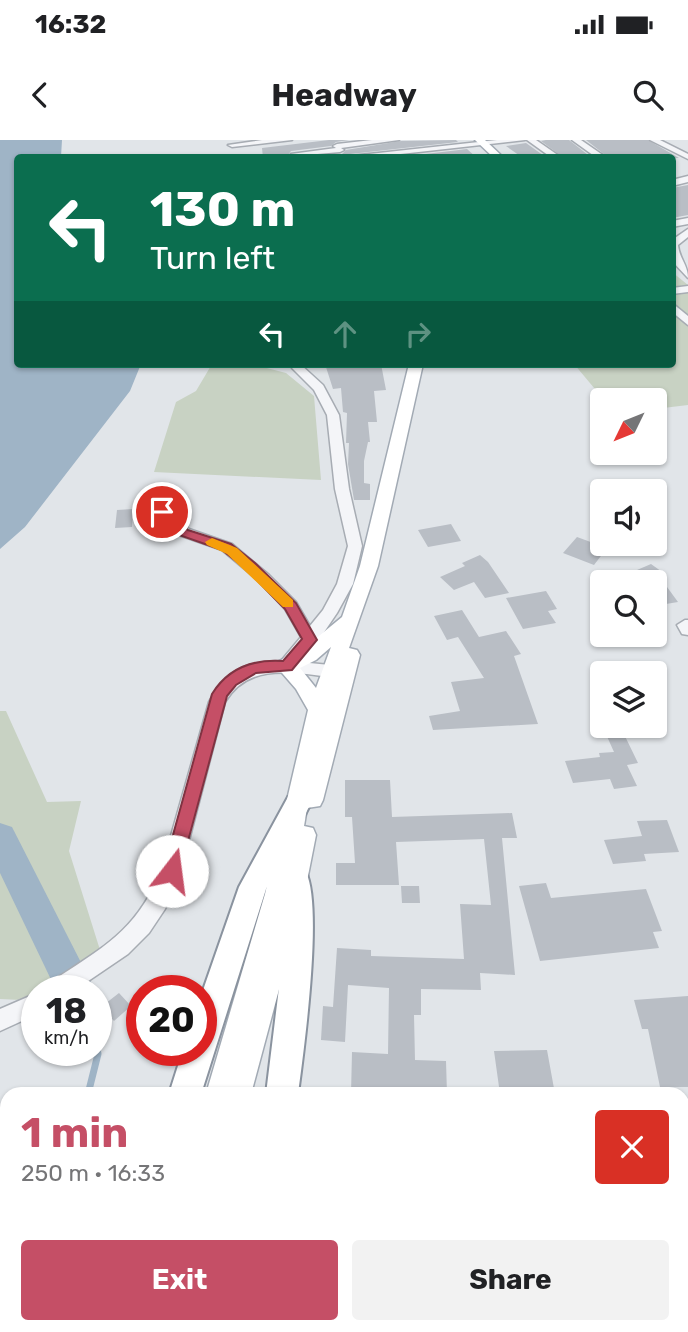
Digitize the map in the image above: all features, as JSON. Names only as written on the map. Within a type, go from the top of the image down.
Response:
[{"type":"highway","points":[[217,994],[253,887],[297,805]]},
{"type":"highway","points":[[283,1087],[298,932],[296,881]]},
{"type":"highway","points":[[187,1087],[194,1066]]},
{"type":"main road","points":[[465,142],[478,154]]},
{"type":"main road","points":[[482,142],[496,154]]},
{"type":"main road","points":[[222,1087],[277,894],[318,710],[369,566],[415,368]]},
{"type":"main road","points":[[239,1087],[296,881],[333,714],[378,569],[422,368]]},
{"type":"main road","points":[[318,710],[304,684],[286,666],[309,655],[349,620]]},
{"type":"street","points":[[233,146],[286,140]]},
{"type":"street","points":[[311,154],[395,140]]},
{"type":"street","points":[[389,154],[465,142],[522,140]]},
{"type":"street","points":[[531,140],[552,154]]},
{"type":"street","points":[[576,140],[597,154]]},
{"type":"street","points":[[654,140],[688,158]]},
{"type":"street","points":[[422,149],[427,154]]},
{"type":"street","points":[[340,150],[364,154]]},
{"type":"street","points":[[676,260],[688,277]]},
{"type":"street","points":[[286,666],[310,640],[338,598],[355,546],[342,489],[333,415],[320,388],[298,368]]},
{"type":"street","points":[[146,496],[184,532],[227,547],[250,566],[291,606],[310,640]]},
{"type":"street","points":[[82,975],[98,965],[142,926],[158,903],[172,871],[220,694],[231,681],[262,665],[330,671]]},
{"type":"street","points":[[0,1020],[21,1011]]},
{"type":"green space","points":[[676,275],[688,285],[688,405],[667,408],[667,388],[594,388],[577,368],[676,368]]},
{"type":"green space","points":[[210,368],[267,368],[286,373],[314,396],[321,480],[154,472],[176,402],[196,391]]},
{"type":"green space","points":[[0,711],[6,711],[47,802],[81,801],[69,851],[100,950],[66,975],[21,975],[21,1000],[0,999]]},
{"type":"water","points":[[0,140],[62,140],[61,154],[14,154],[14,368],[139,368],[130,391],[25,527],[0,549]]},
{"type":"building","points":[[349,140],[336,142],[331,146],[291,151],[289,154],[263,154],[262,148]]},
{"type":"building","points":[[569,140],[587,154],[559,154],[541,141]]},
{"type":"building","points":[[586,140],[648,140],[672,154],[604,154]]},
{"type":"building","points":[[401,141],[458,142],[342,154],[346,150]]},
{"type":"building","points":[[526,143],[541,154],[517,154],[506,146]]},
{"type":"building","points":[[467,149],[473,154],[426,154]]},
{"type":"building","points":[[688,185],[688,215],[676,217],[676,187]]},
{"type":"building","points":[[326,368],[382,368],[386,390],[374,391],[377,422],[368,422],[370,442],[364,461],[364,483],[370,484],[370,500],[354,500],[348,464],[349,443],[346,443],[347,413],[343,412],[341,388],[333,389]]},
{"type":"building","points":[[133,509],[132,527],[115,528],[117,510]]},
{"type":"building","points":[[451,524],[461,541],[428,547],[418,530]]},
{"type":"building","points":[[577,537],[590,542],[590,556],[601,556],[594,565],[563,553]]},
{"type":"building","points":[[480,555],[488,562],[509,593],[485,598],[474,582],[454,590],[440,577],[465,566],[462,563]]},
{"type":"building","points":[[651,564],[659,570],[637,570]]},
{"type":"building","points":[[667,587],[678,602],[667,604]]},
{"type":"building","points":[[546,591],[557,609],[548,611],[556,623],[523,629],[506,598]]},
{"type":"building","points":[[462,610],[479,637],[506,631],[521,654],[514,656],[538,724],[433,730],[429,716],[460,711],[451,682],[484,678],[458,637],[447,640],[434,616]]},
{"type":"building","points":[[608,738],[626,738],[638,763],[627,765],[637,786],[614,789],[610,779],[573,783],[565,761],[600,757],[599,753],[614,752]]},
{"type":"building","points":[[345,780],[390,780],[392,817],[512,813],[517,838],[502,838],[515,975],[480,973],[481,990],[421,989],[421,1015],[414,1015],[415,1060],[446,1061],[447,1087],[351,1087],[352,1052],[388,1054],[389,988],[348,985],[345,1042],[321,1040],[323,1006],[333,1007],[337,948],[371,950],[371,956],[464,959],[460,904],[491,905],[484,839],[396,842],[399,885],[336,885],[336,863],[355,863],[352,817],[345,817]]},
{"type":"building","points":[[667,820],[679,852],[644,854],[646,861],[613,864],[604,840],[642,836],[637,821]]},
{"type":"building","points":[[546,883],[551,898],[646,889],[662,931],[653,932],[659,948],[540,961],[519,886]]},
{"type":"building","points":[[401,886],[419,886],[420,903],[402,903]]},
{"type":"building","points":[[119,993],[126,1001],[126,1010],[114,1021],[112,1019],[112,998]]},
{"type":"building","points":[[688,996],[688,1087],[660,1087],[648,1029],[642,1029],[634,1000]]},
{"type":"building","points":[[547,1050],[554,1087],[499,1087],[494,1051]]},
{"type":"waterway","points":[[0,837],[69,975]]},
{"type":"waterway","points":[[90,1087],[95,1066]]},
{"type":"slow traffic","points":[[212,542],[232,551],[288,603]]},
{"type":"route","points":[[162,512],[190,536],[227,547],[264,578],[291,606],[310,640],[286,666],[262,665],[251,669],[231,681],[220,694],[172,871]]}]
